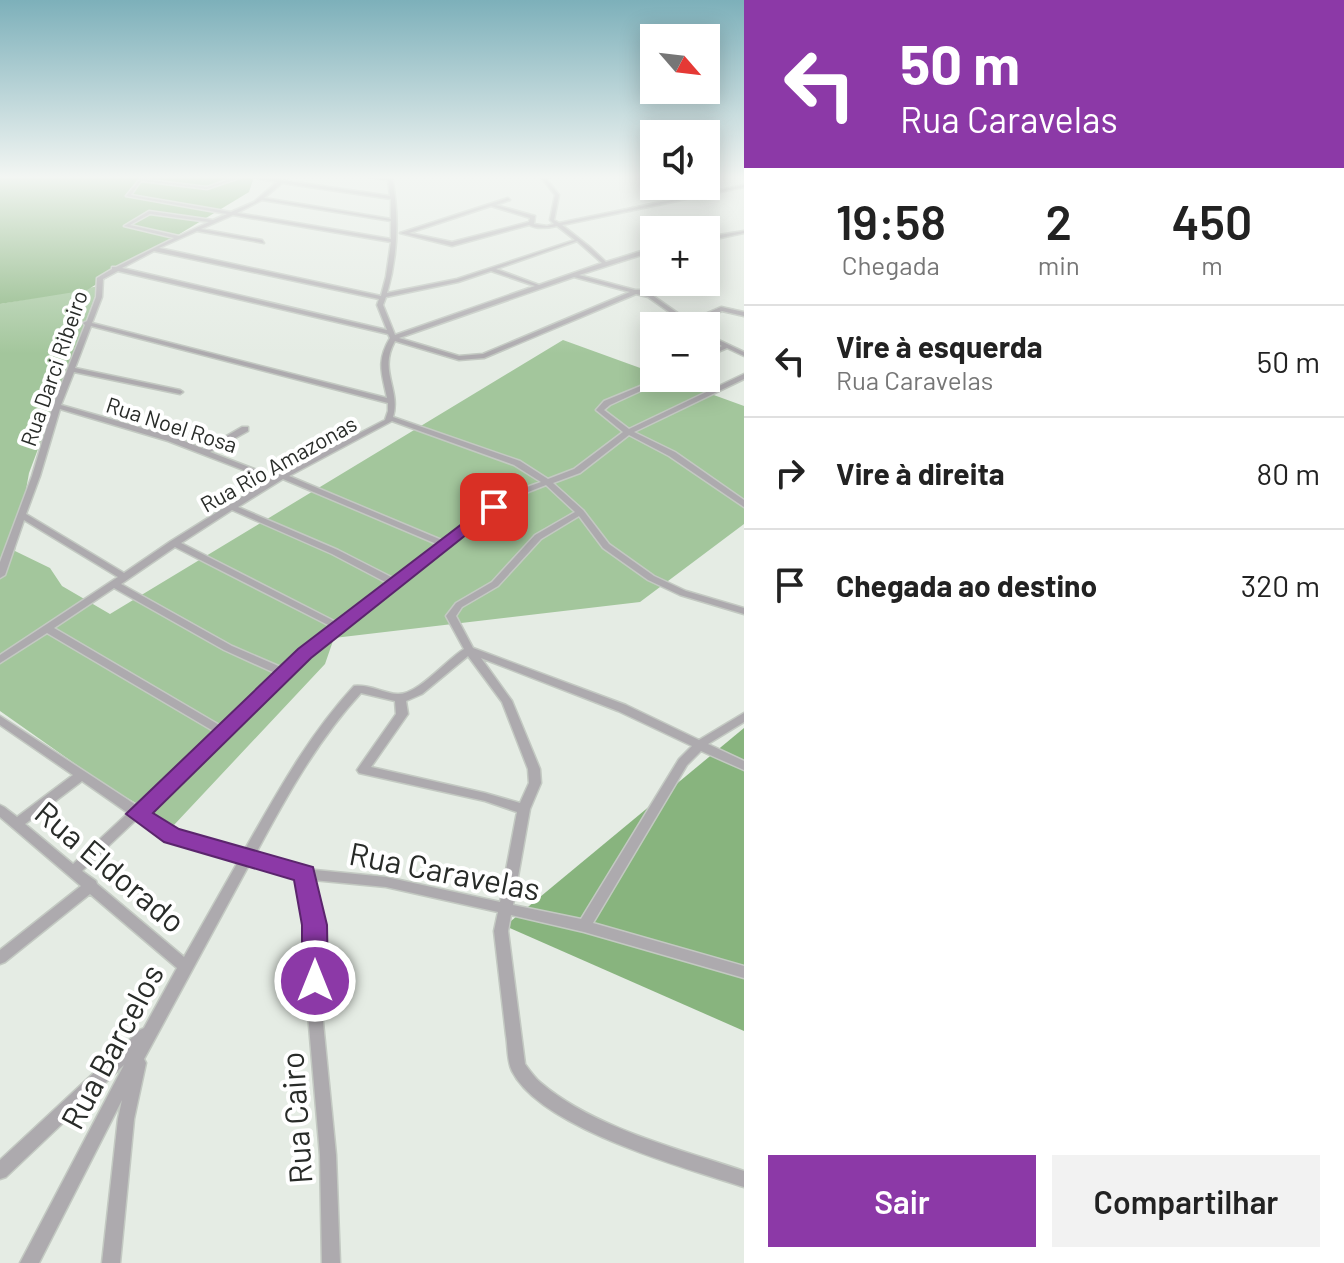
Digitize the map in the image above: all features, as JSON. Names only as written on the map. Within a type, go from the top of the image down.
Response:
[{"type":"street","points":[[139,238],[143,236]]},
{"type":"street","points":[[174,236],[180,237]]},
{"type":"street","points":[[231,236],[262,242]]},
{"type":"street","points":[[379,236],[397,236]]},
{"type":"street","points":[[415,236],[452,244],[479,236]]},
{"type":"street","points":[[570,236],[599,254],[605,264]]},
{"type":"street","name":"Rua Darci Ribeiro","points":[[0,575],[86,323],[99,297],[100,278],[114,268],[180,237]]},
{"type":"street","name":"Rua Rio Amazonas","points":[[0,660],[231,507],[279,478],[381,427],[390,418],[392,407],[382,364],[391,335],[380,310],[385,297],[393,238]]},
{"type":"street","points":[[153,249],[385,297],[493,270],[575,241]]},
{"type":"street","points":[[391,335],[640,253]]},
{"type":"street","points":[[114,268],[391,335],[471,359],[512,346],[638,291]]},
{"type":"street","points":[[493,270],[536,285]]},
{"type":"street","points":[[574,275],[638,291],[664,302],[676,312]]},
{"type":"street","points":[[715,312],[721,309],[744,314]]},
{"type":"street","points":[[86,323],[389,401]]},
{"type":"street","points":[[720,344],[744,354]]},
{"type":"street","points":[[720,349],[725,347]]},
{"type":"street","points":[[71,369],[180,392]]},
{"type":"street","points":[[74,871],[284,673],[510,496],[577,471],[628,432],[744,376]]},
{"type":"street","points":[[640,390],[600,408],[628,432],[672,454],[744,504]]},
{"type":"street","name":"Rua Noel Rosa","points":[[57,406],[206,451],[446,545]]},
{"type":"street","points":[[390,418],[502,456],[547,482],[580,512],[606,546],[651,578],[683,593],[744,611]]},
{"type":"street","points":[[206,451],[245,429]]},
{"type":"street","points":[[231,507],[335,552],[397,584]]},
{"type":"street","points":[[580,512],[538,537],[495,584],[453,611],[454,625],[502,691],[531,757],[535,783],[524,809],[501,931],[518,1067],[524,1080],[555,1104],[632,1141],[744,1179]]},
{"type":"street","points":[[22,515],[228,648],[284,673]]},
{"type":"street","points":[[174,543],[339,627]]},
{"type":"street","points":[[48,629],[222,731]]},
{"type":"street","points":[[470,650],[445,666],[418,692],[400,698],[402,714],[363,770],[485,797],[524,809]]},
{"type":"street","points":[[470,650],[622,708],[702,743],[744,766]]},
{"type":"street","name":"Rua Barcelos","points":[[29,1263],[185,966],[317,741],[358,689],[373,689],[400,698]]},
{"type":"street","points":[[584,926],[654,805],[683,762],[702,743],[744,717]]},
{"type":"street","name":"Rua Caravelas","points":[[0,720],[172,836],[305,874],[386,882],[584,926],[744,972]]},
{"type":"street","points":[[17,824],[81,775]]},
{"type":"street","name":"Rua Eldorado","points":[[0,810],[185,966]]},
{"type":"street","name":"Rua Cairo","points":[[305,874],[315,925],[314,1002],[328,1155],[331,1263]]},
{"type":"street","points":[[0,958],[91,885]]},
{"type":"street","points":[[0,1171],[150,1030]]},
{"type":"street","points":[[111,1263],[126,1119],[140,1052]]},
{"type":"green space","points":[[0,236],[176,236],[87,290],[0,304]]},
{"type":"green space","points":[[99,286],[29,473],[15,551],[50,568],[62,586],[110,614],[563,340],[640,368],[640,392],[706,392],[744,406],[744,524],[640,602],[334,638],[325,664],[174,825],[108,787],[0,711],[0,304]]},
{"type":"green space","points":[[744,728],[744,1031],[505,926]]},
{"type":"route","points":[[315,981],[315,925],[305,874],[172,836],[137,814],[304,654],[494,507]]}]
